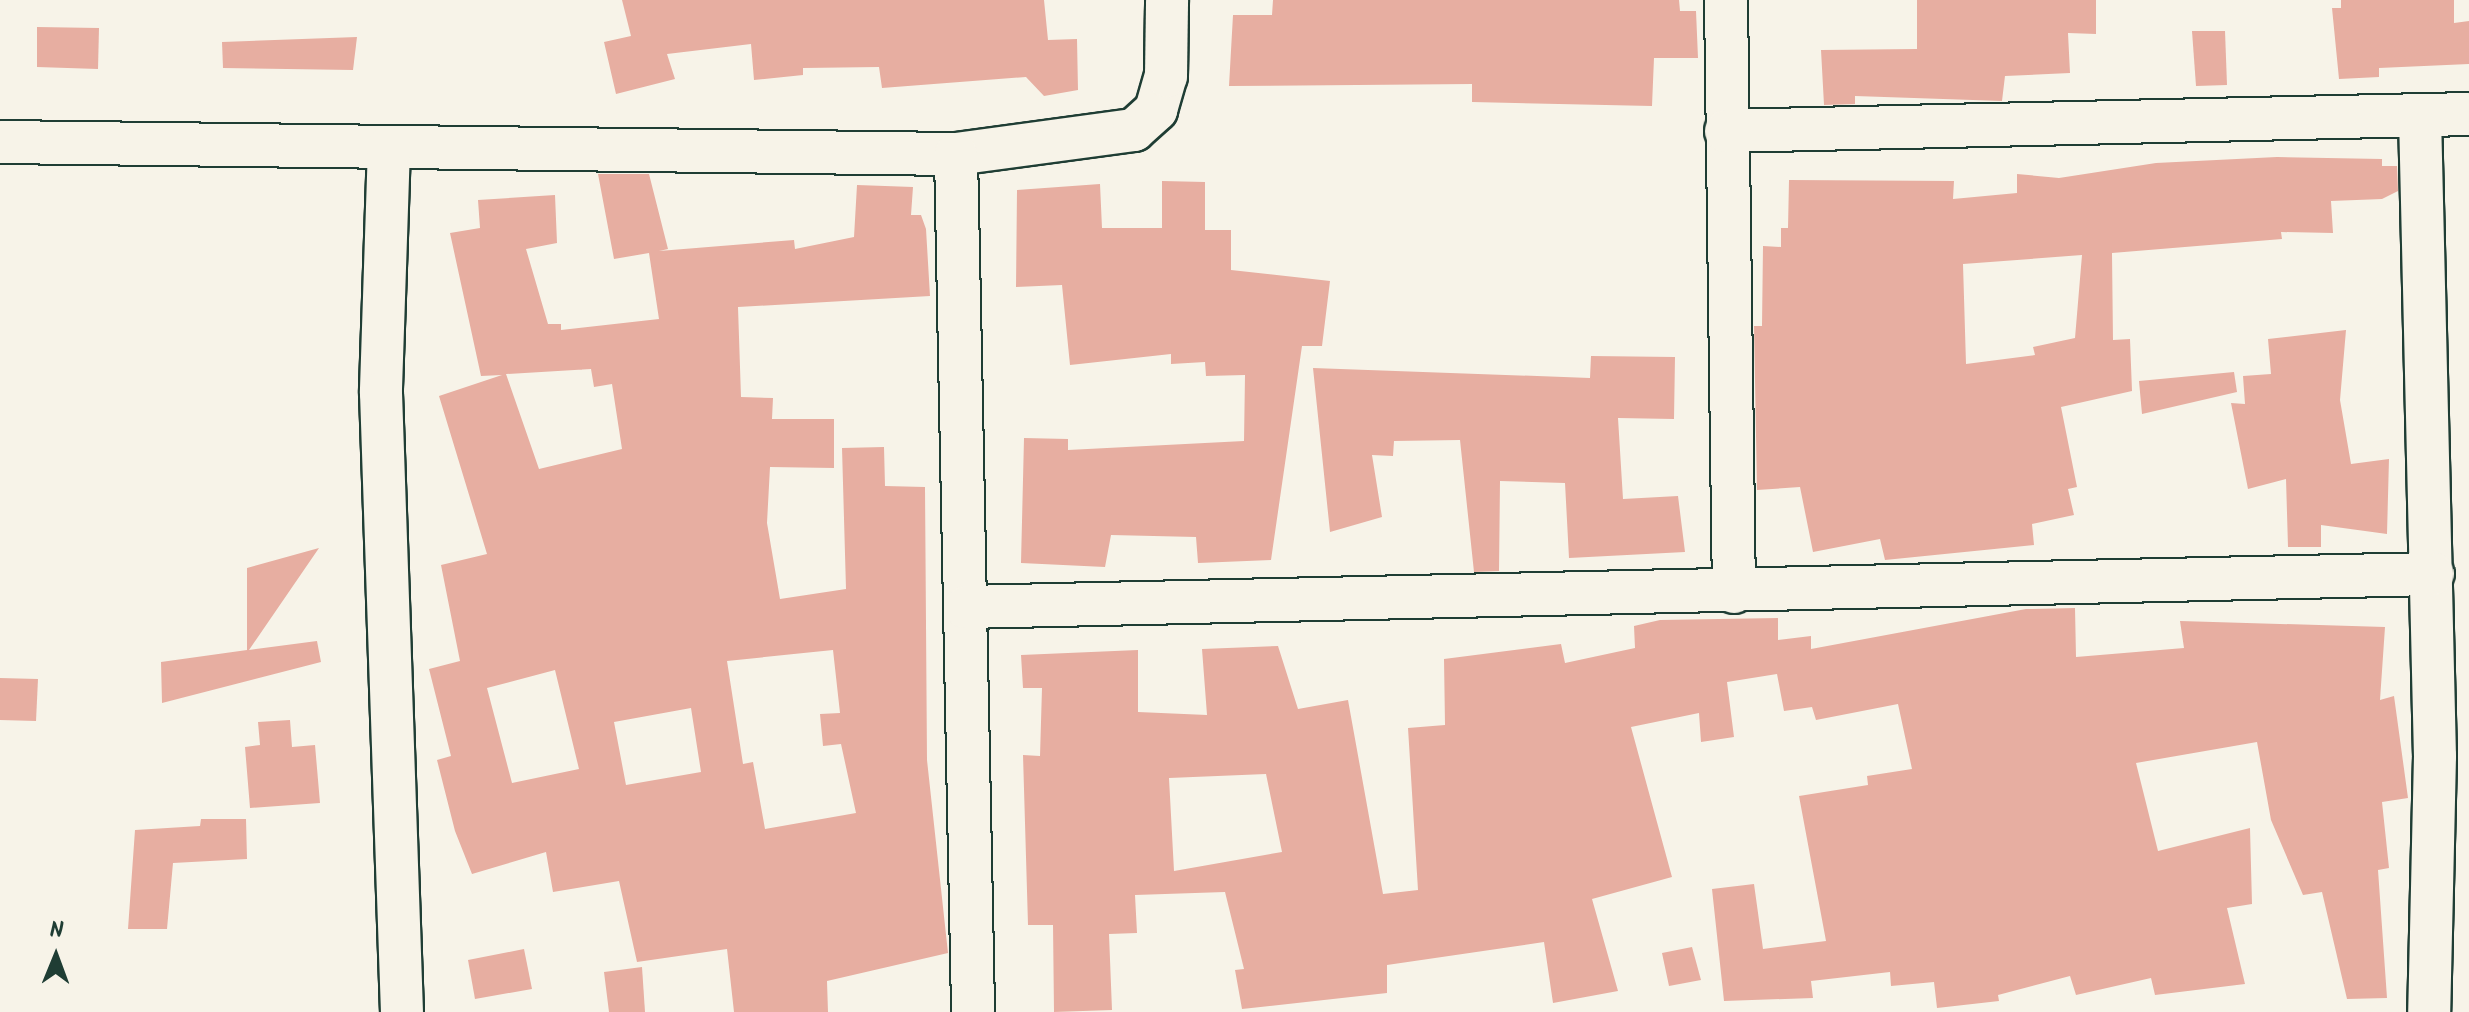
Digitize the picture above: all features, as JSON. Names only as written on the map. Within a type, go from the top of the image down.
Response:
[{"type":"street","points":[[0,142],[956,154],[1134,130],[1156,110],[1166,76],[1167,0]]},
{"type":"street","points":[[1726,0],[1734,592]]},
{"type":"street","points":[[1726,131],[2469,114]]},
{"type":"street","points":[[2420,116],[2433,574],[2452,755],[2429,1012]]},
{"type":"street","points":[[389,147],[381,393],[402,1012]]},
{"type":"street","points":[[956,154],[973,1012]]},
{"type":"street","points":[[966,607],[2433,574]]},
{"type":"building","points":[[622,0],[1044,0],[1048,40],[1077,39],[1078,90],[1044,96],[1026,77],[882,88],[879,67],[803,68],[803,75],[754,80],[751,44],[667,54],[675,79],[616,94],[604,42],[631,36]]},
{"type":"building","points":[[1273,0],[1679,0],[1680,11],[1696,11],[1698,58],[1654,58],[1652,106],[1472,102],[1472,84],[1229,86],[1233,15],[1272,15]]},
{"type":"building","points":[[1917,0],[2096,0],[2096,34],[2068,33],[2070,73],[2005,76],[2002,101],[1855,96],[1855,104],[1824,105],[1821,50],[1917,49]]},
{"type":"building","points":[[2341,0],[2454,0],[2454,23],[2469,21],[2469,64],[2379,68],[2379,77],[2339,79],[2332,8],[2341,8]]},
{"type":"building","points":[[37,27],[99,28],[98,69],[37,67]]},
{"type":"building","points":[[2192,31],[2225,31],[2227,85],[2196,86]]},
{"type":"building","points":[[357,37],[353,70],[223,68],[222,42]]},
{"type":"building","points":[[2277,157],[2382,159],[2382,166],[2397,166],[2398,191],[2382,199],[2331,201],[2333,233],[2281,232],[2282,239],[2112,253],[2113,340],[2130,339],[2132,391],[2061,407],[2077,487],[2068,489],[2074,515],[2032,524],[2034,545],[1885,560],[1880,539],[1813,552],[1800,487],[1757,490],[1754,326],[1762,326],[1763,246],[1781,247],[1781,228],[1788,228],[1789,180],[1954,181],[1953,199],[2017,193],[2017,174],[2059,178],[2156,163]],"holes":[[[2082,255],[2075,338],[2033,347],[2035,355],[1966,364],[1963,264]]]},
{"type":"building","points":[[598,174],[649,174],[668,249],[659,251],[794,240],[795,249],[854,237],[857,185],[913,187],[911,215],[921,215],[926,229],[930,296],[738,307],[741,397],[773,398],[772,419],[834,419],[834,468],[770,467],[767,523],[780,599],[846,589],[842,448],[884,447],[885,486],[925,487],[927,760],[948,953],[827,981],[828,1012],[734,1012],[727,949],[637,962],[619,881],[553,892],[546,852],[472,874],[455,831],[437,760],[451,756],[429,669],[460,661],[441,565],[487,554],[439,396],[502,375],[481,376],[450,233],[480,228],[478,200],[555,195],[557,243],[526,249],[548,324],[561,324],[561,330],[659,319],[649,253],[614,259]],"holes":[[[591,369],[594,387],[612,384],[622,449],[539,469],[506,374]],[[833,650],[840,713],[820,714],[823,746],[841,744],[856,813],[765,829],[753,762],[743,764],[727,661]],[[555,670],[579,769],[512,783],[487,688]],[[691,708],[701,772],[626,785],[614,722]]]},
{"type":"building","points":[[1162,181],[1205,182],[1205,230],[1231,230],[1231,270],[1330,281],[1322,346],[1302,346],[1271,560],[1198,563],[1196,537],[1111,535],[1105,567],[1021,563],[1024,438],[1068,439],[1068,450],[1244,441],[1245,375],[1206,376],[1205,362],[1171,364],[1171,354],[1070,365],[1062,285],[1016,287],[1017,190],[1100,184],[1102,228],[1162,228]]},
{"type":"building","points":[[2346,330],[2340,400],[2351,464],[2389,459],[2387,534],[2321,525],[2321,547],[2288,547],[2286,479],[2248,489],[2231,403],[2245,404],[2243,376],[2271,374],[2268,339]]},
{"type":"building","points":[[1591,356],[1675,357],[1674,419],[1618,418],[1623,499],[1678,496],[1685,552],[1569,558],[1565,483],[1500,481],[1499,571],[1474,572],[1460,440],[1394,441],[1393,456],[1372,455],[1382,517],[1330,532],[1313,368],[1590,378]]},
{"type":"building","points":[[2234,372],[2237,392],[2142,414],[2139,381]]},
{"type":"building","points":[[319,548],[249,650],[317,641],[321,662],[162,703],[161,662],[247,650],[247,568]]},
{"type":"building","points":[[2075,608],[2076,657],[2184,648],[2180,621],[2385,627],[2380,700],[2394,696],[2408,798],[2382,802],[2389,868],[2378,870],[2387,998],[2347,999],[2322,892],[2303,895],[2271,820],[2257,742],[2136,763],[2158,851],[2250,828],[2252,904],[2227,908],[2245,984],[2155,995],[2151,978],[2076,995],[2070,976],[1998,995],[1999,1001],[1937,1008],[1934,982],[1891,986],[1890,972],[1811,981],[1813,998],[1724,1001],[1712,889],[1754,884],[1763,949],[1826,941],[1799,796],[1868,785],[1867,776],[1912,769],[1898,704],[1816,720],[1812,707],[1784,711],[1777,674],[1727,682],[1734,737],[1701,742],[1699,713],[1631,727],[1672,877],[1592,899],[1618,991],[1553,1003],[1544,942],[1387,965],[1387,993],[1242,1009],[1235,970],[1244,969],[1225,892],[1135,895],[1137,933],[1109,934],[1112,1010],[1054,1012],[1053,925],[1028,925],[1023,755],[1040,756],[1042,688],[1023,688],[1021,655],[1138,650],[1138,712],[1207,715],[1202,649],[1278,646],[1298,709],[1348,700],[1383,894],[1418,890],[1408,728],[1445,725],[1444,659],[1561,644],[1565,663],[1635,648],[1634,626],[1660,620],[1778,618],[1778,640],[1811,636],[1811,649],[2026,609]],"holes":[[[1266,774],[1282,852],[1174,871],[1169,778]]]},
{"type":"building","points":[[0,678],[38,679],[36,721],[0,720]]},
{"type":"building","points":[[290,720],[292,747],[315,745],[320,803],[250,808],[245,747],[260,745],[258,722]]},
{"type":"building","points":[[201,819],[246,819],[247,859],[173,863],[167,929],[128,929],[135,830],[200,826]]},
{"type":"building","points":[[1692,947],[1701,980],[1669,986],[1662,953]]},
{"type":"building","points":[[524,949],[532,989],[475,999],[468,960]]},
{"type":"building","points":[[642,967],[645,1012],[609,1012],[604,972]]}]
